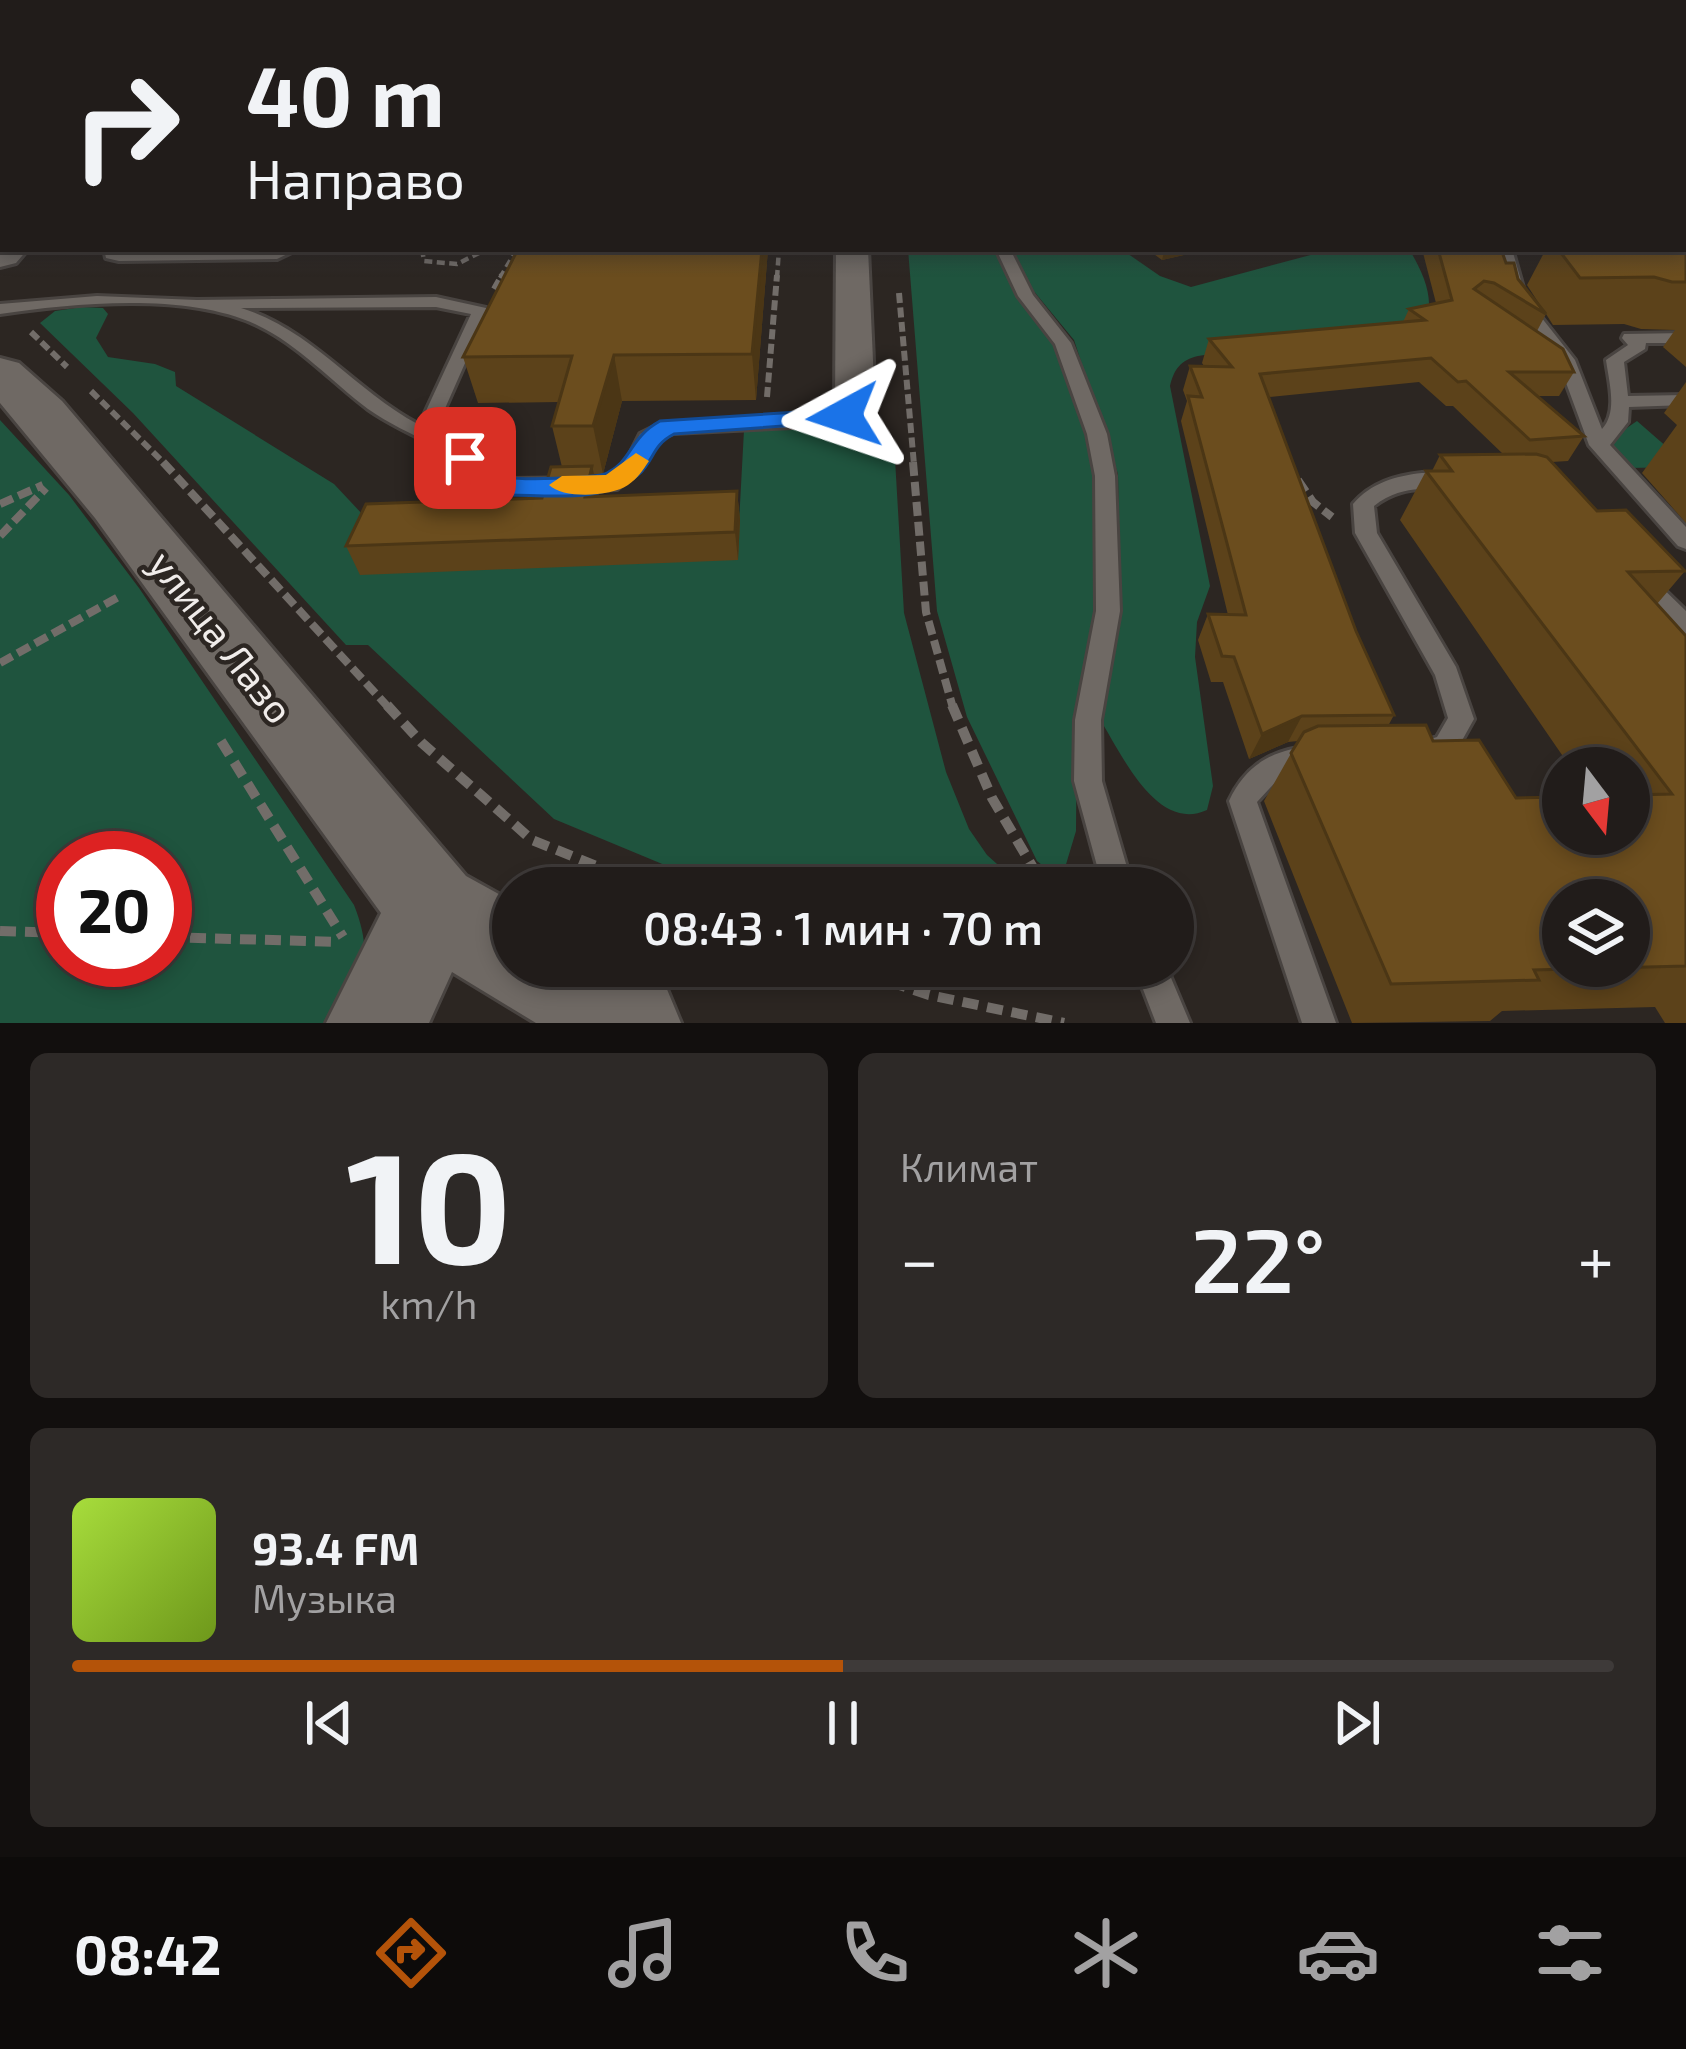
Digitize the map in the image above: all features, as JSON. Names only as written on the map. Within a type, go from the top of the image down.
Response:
[{"type":"main road","name":"улица Лазо","points":[[2,330],[42,413],[433,908],[492,943]]},
{"type":"main road","points":[[357,974],[433,908]]},
{"type":"main road","points":[[568,987],[630,1023]]},
{"type":"street","points":[[851,252],[855,405]]},
{"type":"lane","points":[[111,252],[119,257],[284,252]]},
{"type":"lane","points":[[1004,252],[1026,296],[1063,343],[1097,434],[1105,476],[1108,611],[1088,720],[1088,781],[1112,867]]},
{"type":"lane","points":[[1505,252],[1518,298],[1566,361],[1599,445],[1686,541]]},
{"type":"lane","points":[[2,330],[89,302],[436,302],[480,310],[434,412],[443,442]]},
{"type":"lane","points":[[201,304],[265,322],[408,430],[443,442],[500,486],[610,484],[634,466],[647,438],[669,427],[834,419],[855,405]]},
{"type":"lane","points":[[1611,335],[1635,347]]},
{"type":"lane","points":[[1599,445],[1619,422],[1615,359],[1639,345],[1630,338],[1686,338]]},
{"type":"lane","points":[[1539,355],[1572,376]]},
{"type":"lane","points":[[1620,402],[1686,400]]},
{"type":"lane","points":[[1409,758],[1446,745],[1461,719],[1447,674],[1366,532],[1363,504],[1378,490],[1428,479],[1465,481]]},
{"type":"lane","points":[[1625,566],[1686,626]]},
{"type":"lane","points":[[1319,1023],[1243,801],[1264,768],[1288,758],[1351,757]]},
{"type":"lane","points":[[1158,987],[1173,1023]]},
{"type":"path","points":[[422,252],[424,261],[442,266],[472,260],[483,252]]},
{"type":"path","points":[[506,274],[516,252]]},
{"type":"path","points":[[765,423],[779,252]]},
{"type":"path","points":[[897,276],[926,613],[956,719],[992,798],[1033,867]]},
{"type":"path","points":[[2,330],[73,373]]},
{"type":"path","points":[[89,389],[173,472],[422,743],[532,840],[599,867]]},
{"type":"path","points":[[31,467],[60,505]]},
{"type":"path","points":[[1292,468],[1313,502],[1366,532]]},
{"type":"path","points":[[0,504],[46,486]]},
{"type":"path","points":[[0,536],[46,486]]},
{"type":"path","points":[[115,574],[140,611]]},
{"type":"path","points":[[0,663],[128,591]]},
{"type":"path","points":[[213,728],[357,974]]},
{"type":"path","points":[[0,931],[36,932]]},
{"type":"path","points":[[192,942],[357,974]]},
{"type":"path","points":[[905,987],[1064,1023]]},
{"type":"green space","points":[[908,252],[996,252],[1018,297],[1055,344],[1085,430],[1095,475],[1098,602],[1077,713],[1076,831],[1065,867],[1044,867],[1037,861],[967,717],[937,611]]},
{"type":"green space","points":[[1012,252],[1125,252],[1160,276],[1191,287],[1322,252],[1410,252],[1428,292],[1427,320],[1198,356],[1183,363],[1174,375],[1170,386],[1210,586],[1197,622],[1195,657],[1213,786],[1207,810],[1189,814],[1156,800],[1130,769],[1099,718],[1121,614],[1118,474],[1074,340],[1032,289]]},
{"type":"green space","points":[[103,308],[108,314],[96,338],[108,357],[175,372],[176,386],[334,484],[379,532],[737,560],[744,430],[841,425],[882,437],[895,459],[904,613],[946,772],[969,829],[1000,867],[669,867],[554,819],[368,645],[346,645],[133,413],[40,323],[55,311]]},
{"type":"green space","points":[[0,420],[69,495],[139,588],[354,905],[364,940],[362,967],[330,1023],[0,1023]]},
{"type":"green space","points":[[1637,421],[1684,462],[1682,467],[1628,468],[1606,442]]},
{"type":"building","points":[[516,252],[762,252],[752,354],[614,355],[593,426],[552,426],[572,356],[463,357]]},
{"type":"building","points":[[1439,252],[1502,252],[1506,263],[1514,263],[1518,279],[1546,314],[1494,283],[1484,281],[1474,289],[1563,349],[1574,372],[1509,372],[1584,436],[1530,440],[1466,381],[1458,382],[1431,358],[1260,374],[1356,631],[1394,715],[1302,716],[1262,734],[1234,657],[1222,656],[1208,614],[1246,615],[1188,396],[1202,397],[1190,366],[1232,367],[1209,339],[1425,320],[1409,309],[1452,300]]},
{"type":"building","points":[[1560,252],[1686,252],[1686,282],[1654,277],[1580,278]]},
{"type":"building","points":[[1440,455],[1547,457],[1597,511],[1626,510],[1685,571],[1628,572],[1686,636],[1686,966],[1650,967],[1650,879],[1542,879],[1542,970],[1534,970],[1539,980],[1391,984],[1291,753],[1304,732],[1318,726],[1426,725],[1433,741],[1479,740],[1516,798],[1542,797],[1542,855],[1650,855],[1650,795],[1672,794],[1650,765],[1650,747],[1636,747],[1426,471],[1452,471]]},
{"type":"building","points":[[592,466],[585,497],[737,491],[735,532],[346,546],[366,504],[542,498],[551,467]]},
{"type":"slow traffic","points":[[562,485],[610,484],[636,461]]},
{"type":"route","points":[[465,458],[500,486],[610,484],[634,466],[647,438],[669,427],[844,416]]}]
